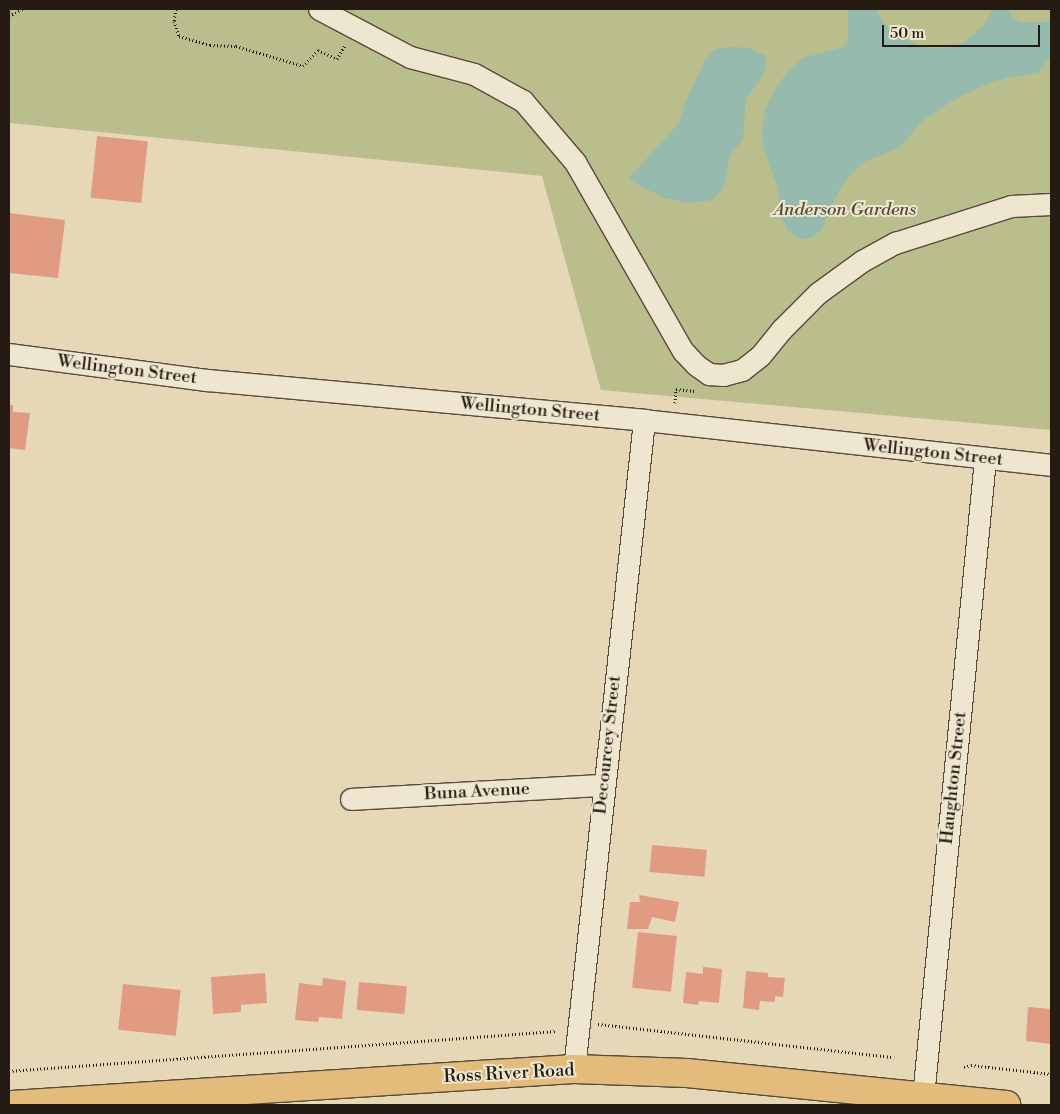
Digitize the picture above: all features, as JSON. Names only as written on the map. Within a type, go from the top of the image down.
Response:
[{"type":"main road","name":"Ross River Road","points":[[12,1105],[574,1069],[687,1074],[1006,1105]]},
{"type":"street","points":[[320,9],[410,57],[474,74],[523,101],[575,162],[683,351],[696,365],[709,374],[716,375],[742,370],[760,356],[782,329],[818,293],[862,261],[895,243],[1011,206],[1051,204]]},
{"type":"street","name":"Wellington Street","points":[[9,354],[201,380],[644,420],[1051,465]]},
{"type":"street","name":"Decourcey Street","points":[[574,1069],[603,786],[644,420]]},
{"type":"street","name":"Haughton Street","points":[[923,1097],[986,459]]},
{"type":"street","name":"Buna Avenue","points":[[351,799],[603,786]]},
{"type":"path","points":[[9,16],[22,9]]},
{"type":"path","points":[[176,9],[174,20],[179,36],[210,45],[236,46],[303,66],[318,50],[337,59],[356,29]]},
{"type":"path","points":[[673,424],[676,389],[715,393],[716,375]]},
{"type":"path","points":[[593,1024],[894,1057]]},
{"type":"path","points":[[9,1071],[559,1031]]},
{"type":"path","points":[[964,1066],[971,1065],[1051,1074]]},
{"type":"green space","name":"Anderson Gardens","points":[[9,9],[1051,9],[1051,430],[601,390],[542,176],[9,123]]},
{"type":"water","points":[[848,9],[876,9],[884,23],[913,43],[929,48],[947,48],[964,42],[984,25],[993,9],[1008,9],[1014,19],[1022,22],[1051,22],[1051,56],[1038,73],[1010,77],[987,84],[952,101],[921,122],[904,143],[894,150],[864,162],[851,174],[840,189],[821,230],[812,238],[799,239],[788,231],[782,218],[777,187],[763,146],[762,129],[766,108],[775,89],[789,70],[803,58],[843,47],[848,40]]},
{"type":"water","points":[[750,48],[766,56],[766,68],[746,99],[743,139],[730,155],[723,189],[713,200],[690,203],[665,198],[642,187],[629,178],[679,123],[685,103],[704,62],[715,49]]},
{"type":"building","points":[[97,136],[148,141],[141,203],[91,198]]},
{"type":"building","points":[[9,213],[65,220],[58,278],[9,273]]},
{"type":"building","points":[[9,405],[13,405],[13,412],[30,413],[25,450],[9,448]]},
{"type":"building","points":[[652,845],[707,850],[704,877],[650,872]]},
{"type":"building","points":[[639,895],[679,902],[675,922],[652,917],[648,929],[627,929],[630,902],[640,902]]},
{"type":"building","points":[[638,932],[677,936],[671,992],[632,988]]},
{"type":"building","points":[[703,967],[722,969],[719,1003],[699,1001],[698,1005],[683,1003],[686,972],[703,974]]},
{"type":"building","points":[[746,971],[768,973],[768,977],[785,978],[783,997],[775,996],[775,1002],[760,1001],[759,1010],[743,1008]]},
{"type":"building","points":[[265,973],[267,1003],[241,1005],[241,1012],[213,1014],[211,977]]},
{"type":"building","points":[[323,978],[346,981],[342,1019],[319,1017],[318,1022],[295,1020],[299,983],[322,986]]},
{"type":"building","points":[[359,982],[407,986],[404,1014],[357,1010]]},
{"type":"building","points":[[123,984],[181,990],[176,1036],[118,1030]]},
{"type":"building","points":[[1028,1007],[1051,1009],[1051,1044],[1026,1041]]}]
